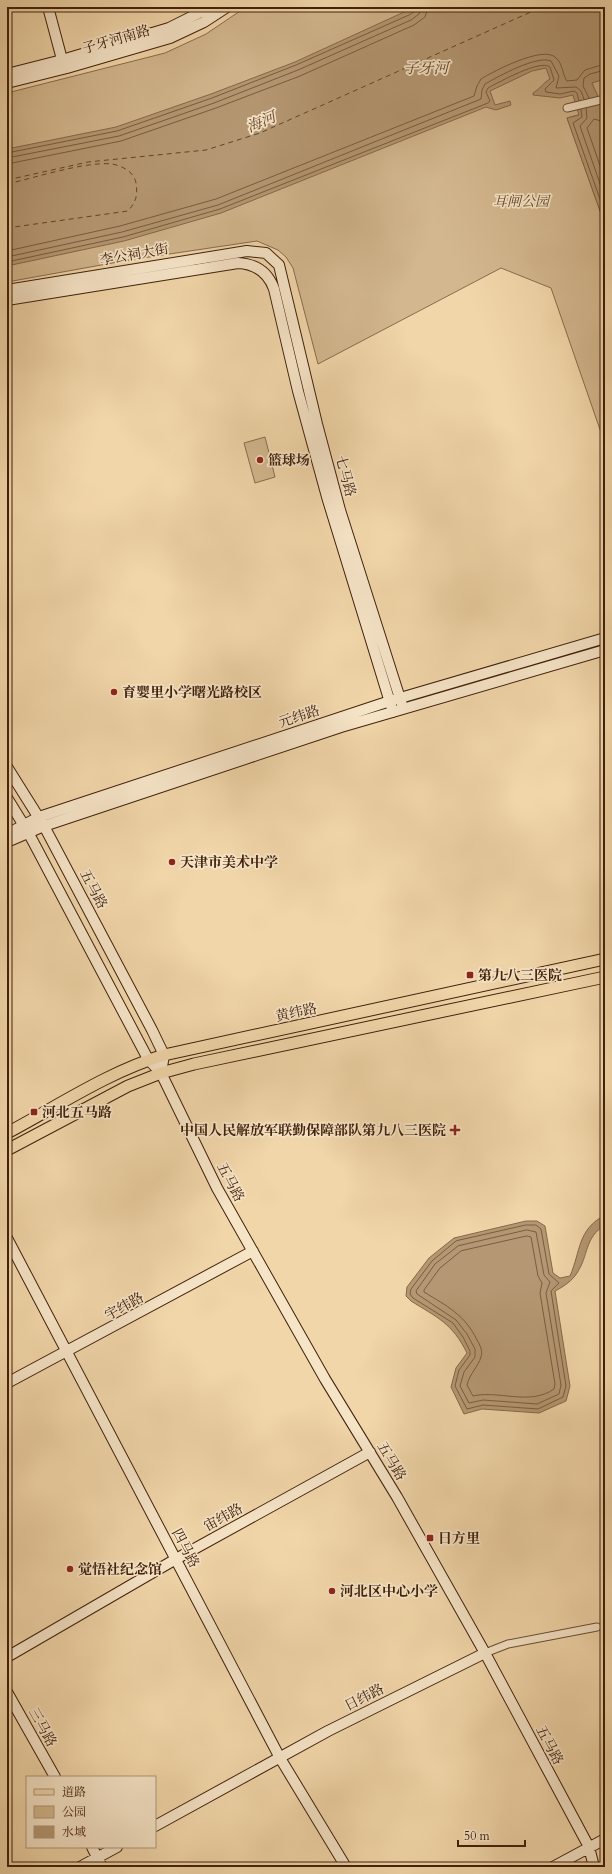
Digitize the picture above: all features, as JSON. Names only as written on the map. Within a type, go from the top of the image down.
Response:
[{"type":"main road","name":"黄纬路","points":[[7,1133],[95,1084],[148,1059],[605,959]]},
{"type":"main road","points":[[7,1150],[128,1086],[161,1073],[194,1064],[605,977]]},
{"type":"street","points":[[48,7],[63,65]]},
{"type":"street","name":"子牙河南路","points":[[7,83],[169,28],[212,7]]},
{"type":"street","name":"子牙河南路","points":[[7,74],[63,65],[170,38],[204,22],[227,7]]},
{"type":"street","points":[[570,107],[605,99]]},
{"type":"street","name":"李公祠大街","points":[[7,290],[211,256],[247,251],[266,253]]},
{"type":"street","name":"七马路","points":[[266,253],[274,259],[281,271],[315,417],[340,510],[398,710]]},
{"type":"street","name":"李公祠大街","points":[[7,300],[238,263],[253,265],[261,269]]},
{"type":"street","name":"七马路","points":[[261,269],[270,279],[274,289],[298,390],[327,497],[395,700]]},
{"type":"street","name":"元纬路","points":[[7,834],[395,700],[605,638]]},
{"type":"street","name":"元纬路","points":[[42,822],[398,710],[605,650]]},
{"type":"street","name":"五马路","points":[[7,767],[42,822],[164,1055]]},
{"type":"street","name":"五马路","points":[[7,798],[26,828],[148,1059],[161,1073],[217,1188],[326,1379],[397,1497],[485,1653],[589,1847],[594,1867]]},
{"type":"street","name":"元纬路","points":[[7,842],[26,828]]},
{"type":"street","points":[[161,1073],[164,1055]]},
{"type":"street","name":"四马路","points":[[7,1238],[280,1758],[346,1867]]},
{"type":"street","name":"宇纬路","points":[[7,1383],[253,1251]]},
{"type":"street","name":"宙纬路","points":[[7,1656],[176,1559],[370,1452]]},
{"type":"street","name":"日纬路","points":[[156,1825],[328,1731],[485,1653],[508,1644],[597,1627]]},
{"type":"street","name":"三马路","points":[[7,1692],[54,1776]]},
{"type":"street","points":[[554,1867],[605,1839]]},
{"type":"street","points":[[92,1848],[102,1867]]},
{"type":"street","points":[[80,1867],[115,1848]]},
{"type":"green space","name":"耳闸公园","points":[[246,7],[605,7],[605,112],[604,108],[567,118],[605,225],[605,444],[551,288],[501,268],[318,364],[293,268],[286,257],[278,250],[257,241],[129,260],[7,282],[7,93],[165,53],[206,34]]},
{"type":"green space","name":"篮球场","points":[[265,437],[275,477],[255,483],[244,443]]},
{"type":"water","name":"子牙河","points":[[415,7],[605,7],[605,79],[592,83],[605,112],[605,225],[567,118],[579,115],[573,95],[560,98],[533,95],[533,93],[550,79],[546,68],[532,71],[490,91],[495,105],[510,101],[511,105],[496,110],[486,107],[221,213],[124,241],[7,266],[7,149],[116,127],[211,94],[295,62]]},
{"type":"water","points":[[605,1215],[605,1225],[593,1235],[577,1273],[567,1284],[555,1291],[570,1386],[566,1401],[539,1413],[482,1409],[464,1414],[451,1387],[456,1368],[467,1353],[456,1335],[444,1322],[411,1301],[406,1296],[407,1287],[429,1258],[454,1238],[526,1221],[537,1221],[545,1226],[553,1273],[560,1278],[570,1276],[581,1242],[589,1227]]},
{"type":"ferry route","points":[[7,180],[88,162],[206,150],[260,133],[542,7]]},
{"type":"ferry route","points":[[7,184],[74,167],[112,164],[124,168],[133,176],[137,191],[135,201],[128,211],[7,228]]},
{"type":"place","name":"篮球场","points":[[260,460]]},
{"type":"place","name":"育婴里小学曙光路校区","points":[[114,692]]},
{"type":"place","name":"天津市美术中学","points":[[172,862]]},
{"type":"place","name":"第九八三医院","points":[[470,975]]},
{"type":"place","name":"河北五马路","points":[[34,1112]]},
{"type":"place","name":"中国人民解放军联勤保障部队第九八三医院","points":[[455,1130]]},
{"type":"place","name":"日方里","points":[[430,1538]]},
{"type":"place","name":"觉悟社纪念馆","points":[[70,1569]]},
{"type":"place","name":"河北区中心小学","points":[[332,1591]]},
{"type":"water label","name":"海河","points":[[261,122]]}]
